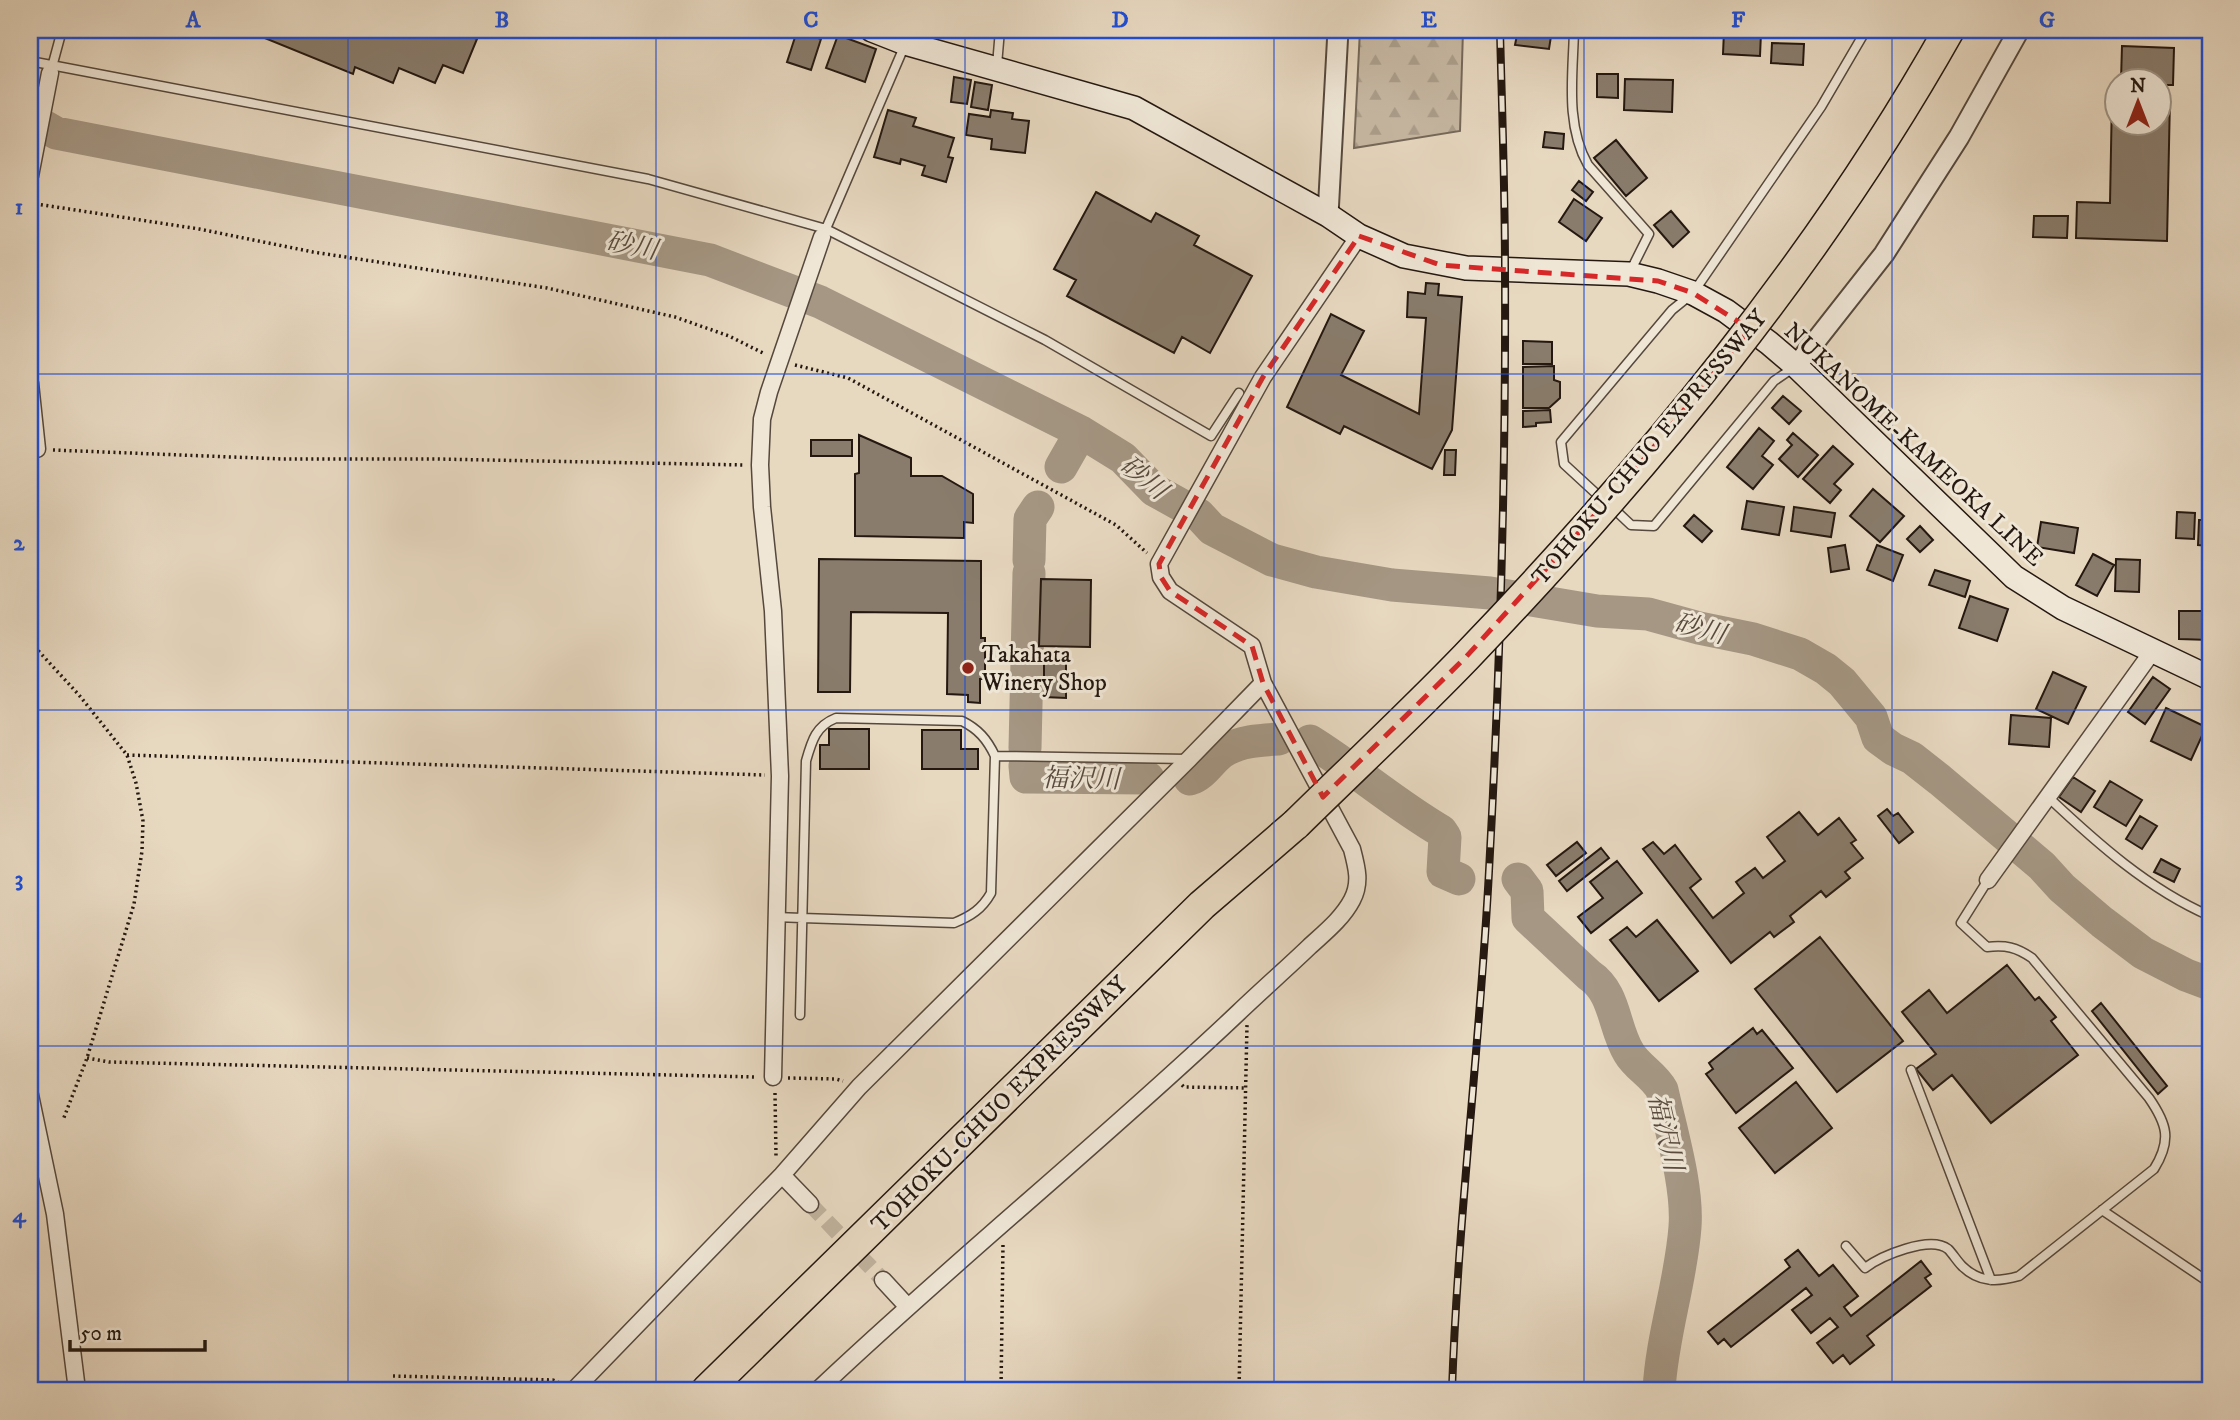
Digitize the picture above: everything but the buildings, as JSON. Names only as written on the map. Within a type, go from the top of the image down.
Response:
[{"type":"highway","name":"TOHOKU-CHUO EXPRESSWAY","points":[[723,1390],[1213,914],[1296,824],[1465,658],[1632,475],[1786,284],[1866,168],[1950,30]]},
{"type":"highway","name":"TOHOKU-CHUO EXPRESSWAY","points":[[707,1390],[1202,905],[1296,824]]},
{"type":"main road","name":"NUKANOME-KAMEOKA LINE","points":[[872,30],[905,43],[1134,108],[1328,215],[1359,236],[1404,256],[1466,268],[1629,274],[1693,293],[1726,311],[1796,366],[2014,577],[2063,608],[2210,678]]},
{"type":"street","points":[[1328,215],[1338,30]]},
{"type":"street","points":[[1796,366],[1884,254],[1959,138],[2019,30]]},
{"type":"street","points":[[30,176],[51,69]]},
{"type":"street","points":[[773,1077],[780,776],[772,611],[760,466],[762,419],[824,233]]},
{"type":"street","points":[[818,1390],[907,1306],[1173,1075],[1340,917],[1351,901],[1358,885],[1358,871],[1352,849],[1262,683],[1252,646],[1170,591],[1161,577],[1162,557],[1223,452],[1262,377],[1359,236]]},
{"type":"street","points":[[30,383],[37,449]]},
{"type":"street","points":[[1988,880],[2152,652]]},
{"type":"street","points":[[574,1390],[782,1175],[859,1087],[1262,683]]},
{"type":"street","points":[[30,1094],[54,1214],[77,1390]]},
{"type":"street","points":[[782,1175],[810,1203]]},
{"type":"street","points":[[883,1280],[907,1306]]},
{"type":"lane","points":[[51,69],[62,30]]},
{"type":"lane","points":[[996,69],[1000,30]]},
{"type":"lane","points":[[1574,30],[1573,109],[1581,152],[1588,165],[1649,234],[1629,274]]},
{"type":"lane","points":[[1796,366],[1774,381],[1654,526],[1632,525],[1564,464],[1561,442],[1672,310],[1693,293],[1821,107],[1866,30]]},
{"type":"lane","points":[[824,233],[905,43]]},
{"type":"lane","points":[[30,61],[51,69],[648,179],[824,233],[1045,340],[1211,436],[1239,393]]},
{"type":"lane","points":[[775,917],[802,918],[954,923],[971,916],[991,893],[995,756],[988,740],[974,727],[961,720],[836,718],[822,723],[812,740],[806,761],[802,918],[800,1015]]},
{"type":"lane","points":[[995,756],[1189,759]]},
{"type":"lane","points":[[2045,801],[2159,889],[2210,916]]},
{"type":"lane","points":[[1846,1246],[1865,1268],[1877,1259],[1934,1244],[1946,1248],[1974,1275],[1991,1280],[2019,1276],[2154,1169],[2162,1156],[2166,1136],[2161,1115],[2149,1097],[2032,958],[2018,948],[2005,945],[1987,947],[1961,923],[1988,880]]},
{"type":"lane","points":[[1911,1070],[1991,1280]]},
{"type":"lane","points":[[2102,1210],[2210,1283]]},
{"type":"path","points":[[30,203],[199,229],[313,252],[547,288],[675,317],[848,378],[1116,525],[1162,557]]},
{"type":"path","points":[[63,1120],[87,1058],[134,904],[142,851],[143,821],[136,783],[127,755],[79,695],[31,644],[37,449],[282,459],[437,458],[760,466]]},
{"type":"path","points":[[127,755],[780,776]]},
{"type":"path","points":[[1239,1390],[1247,1027],[1241,1010]]},
{"type":"path","points":[[87,1058],[109,1062],[836,1079],[859,1087]]},
{"type":"path","points":[[1173,1075],[1184,1087],[1246,1088]]},
{"type":"path","points":[[773,1077],[776,1155],[782,1175]]},
{"type":"path","points":[[998,1229],[1005,1249],[1001,1390]]},
{"type":"path","points":[[393,1376],[553,1380],[574,1390]]},
{"type":"highlighted area","points":[[1359,236],[1440,265],[1658,281],[1693,293],[1750,329],[1631,475],[1465,658],[1323,797],[1263,683],[1252,646],[1170,591],[1161,577],[1159,564],[1263,377]]},
{"type":"green space","points":[[1360,30],[1463,30],[1460,131],[1354,148]]},
{"type":"waterway","name":"砂川","points":[[30,118],[56,133],[710,260],[820,302],[1081,432],[1123,458],[1154,490],[1199,515],[1212,529],[1272,560],[1316,572],[1392,585],[1490,593],[1597,611],[1648,614],[1753,639],[1800,654],[1842,682],[1871,717],[1878,738],[1912,758],[1940,780],[2042,866],[2062,888],[2102,922],[2143,953],[2210,984]]},
{"type":"waterway","name":"福沢川","points":[[1061,467],[1081,432]]},
{"type":"waterway","name":"福沢川","points":[[1029,560],[1030,519],[1038,507]]},
{"type":"waterway","name":"福沢川","points":[[1025,748],[1029,573]]},
{"type":"waterway","name":"福沢川","points":[[1190,779],[1200,774],[1230,748],[1251,742],[1279,739]]},
{"type":"waterway","name":"福沢川","points":[[1310,741],[1441,831],[1445,837],[1443,872],[1459,879]]},
{"type":"waterway","name":"福沢川","points":[[1025,766],[1026,777],[1148,778]]},
{"type":"waterway","name":"福沢川","points":[[1518,879],[1527,891],[1528,918],[1598,982],[1609,1001],[1629,1053],[1662,1090],[1678,1158],[1684,1194],[1685,1227],[1659,1390]]},
{"type":"tunnel","points":[[810,1204],[883,1280]]},
{"type":"railway","points":[[1452,1390],[1459,1260],[1485,936],[1499,646],[1505,344],[1500,30]]},
{"type":"place","name":"Takahata Winery Shop","points":[[968,668]]}]
